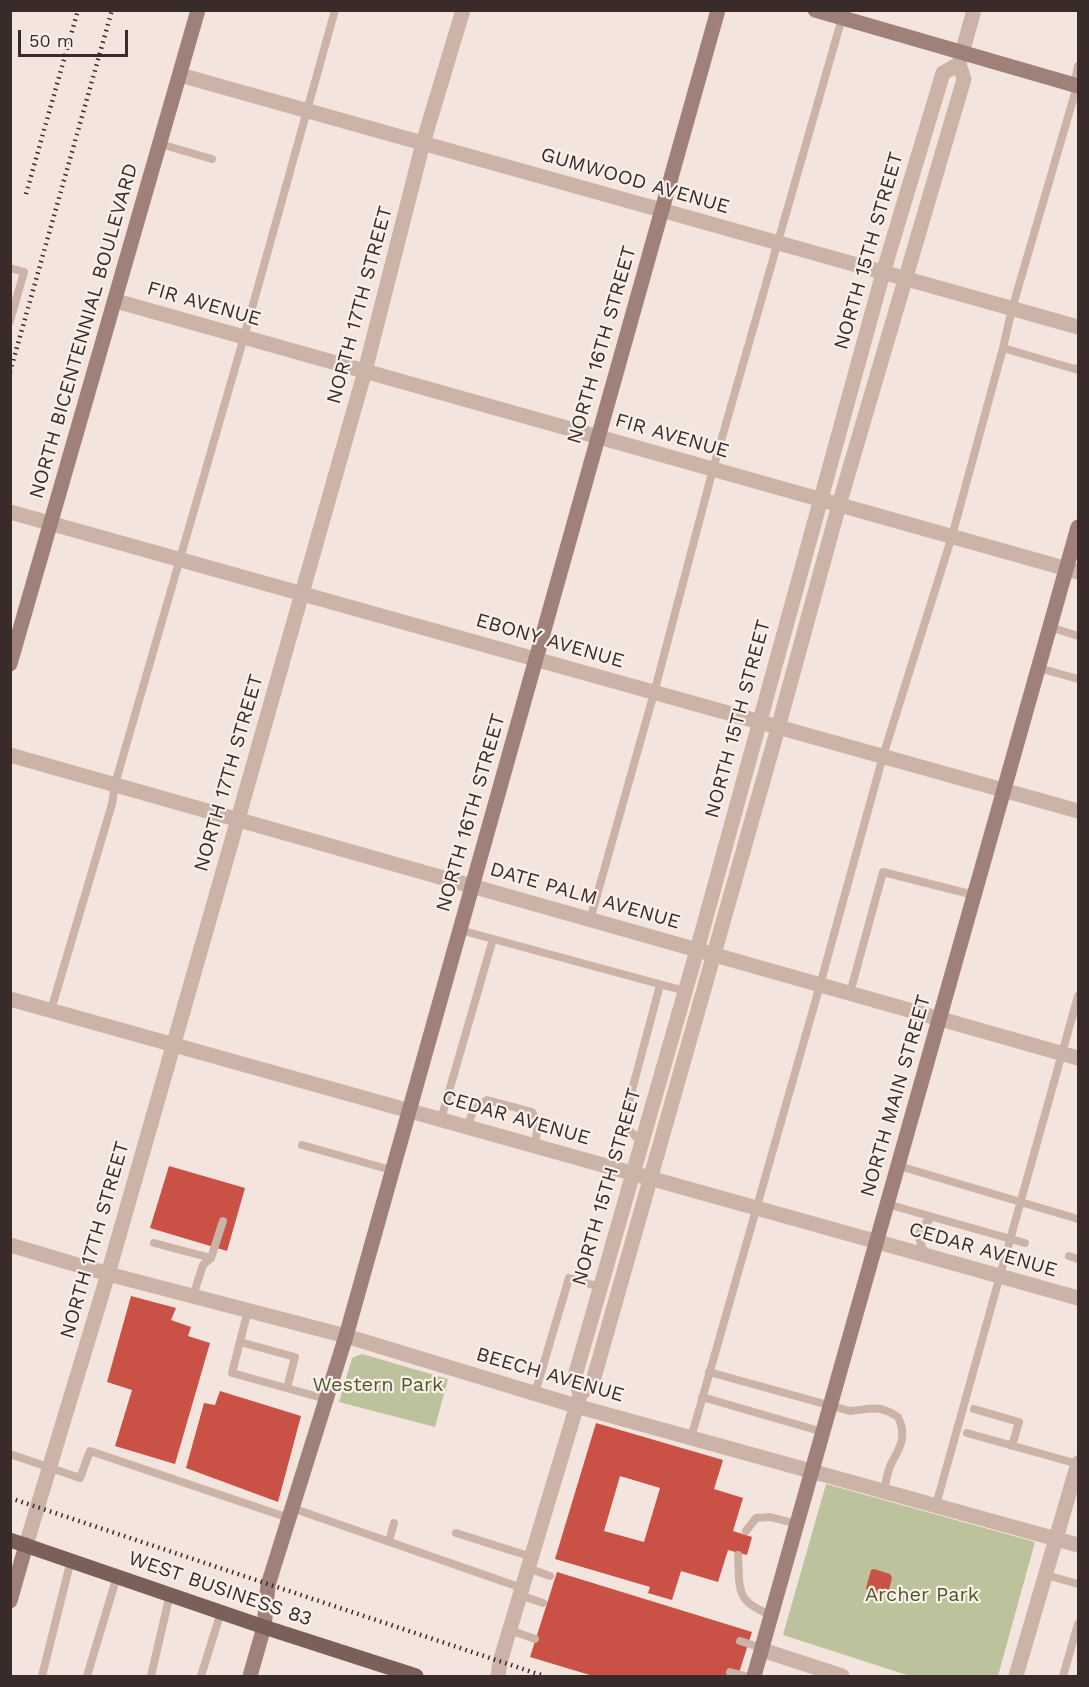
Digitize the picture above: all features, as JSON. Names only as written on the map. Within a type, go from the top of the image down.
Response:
[{"type":"main road","name":"WEST BUSINESS 83","points":[[10,1540],[416,1677]]},
{"type":"street","name":"NORTH BICENTENNIAL BOULEVARD","points":[[10,664],[198,10]]},
{"type":"street","name":"NORTH 17TH STREET","points":[[26,1545],[108,1274],[238,819],[365,371],[423,143],[463,10]]},
{"type":"street","name":"NORTH 16TH STREET","points":[[250,1677],[264,1627],[268,1585],[346,1336],[718,10]]},
{"type":"street","points":[[815,10],[961,58],[1076,85]]},
{"type":"street","name":"NORTH 15TH STREET","points":[[498,1677],[500,1662],[578,1400],[593,1381],[839,505],[964,80],[961,58],[974,10]]},
{"type":"street","name":"NORTH 15TH STREET","points":[[578,1400],[575,1376],[697,950],[883,273],[943,74],[961,58]]},
{"type":"street","name":"GUMWOOD AVENUE","points":[[180,75],[1078,327]]},
{"type":"street","name":"FIR AVENUE","points":[[116,301],[1073,570]]},
{"type":"street","name":"EBONY AVENUE","points":[[10,512],[1078,811]]},
{"type":"street","name":"NORTH MAIN STREET","points":[[754,1677],[1050,627],[1073,570],[1078,527]]},
{"type":"street","name":"DATE PALM AVENUE","points":[[10,755],[1078,1058]]},
{"type":"street","name":"CEDAR AVENUE","points":[[10,999],[1078,1299]]},
{"type":"street","name":"BEECH AVENUE","points":[[10,1245],[108,1274],[346,1336],[535,1393],[578,1400],[691,1438],[1078,1545]]},
{"type":"street","points":[[1016,1677],[1078,1463]]},
{"type":"street","points":[[10,1601],[26,1545]]},
{"type":"street","points":[[762,1649],[842,1677]]},
{"type":"lane","points":[[51,1010],[112,804],[115,784],[244,337],[335,10]]},
{"type":"lane","points":[[590,920],[654,693],[713,469],[842,18]]},
{"type":"lane","points":[[691,1438],[883,756],[952,536],[1012,309],[1076,85],[1078,66]]},
{"type":"lane","points":[[160,144],[212,159]]},
{"type":"lane","points":[[10,268],[24,272],[10,321]]},
{"type":"lane","points":[[1003,348],[1078,370],[1078,368]]},
{"type":"lane","points":[[1050,627],[1078,636]]},
{"type":"lane","points":[[1039,668],[1078,679]]},
{"type":"lane","points":[[850,993],[883,872],[974,895]]},
{"type":"lane","points":[[460,930],[685,991]]},
{"type":"lane","points":[[441,1119],[493,939]]},
{"type":"lane","points":[[641,1142],[623,1124],[660,985]]},
{"type":"lane","points":[[936,1505],[1078,996]]},
{"type":"lane","points":[[467,1127],[474,1109],[487,1100],[532,1112],[538,1123],[535,1146]]},
{"type":"lane","points":[[302,1145],[391,1170]]},
{"type":"lane","points":[[899,1166],[1078,1220]]},
{"type":"lane","points":[[887,1204],[1025,1243]]},
{"type":"lane","points":[[928,1256],[919,1238],[922,1226],[932,1217]]},
{"type":"lane","points":[[193,1296],[203,1265],[211,1258],[223,1221]]},
{"type":"lane","points":[[154,1243],[211,1258]]},
{"type":"lane","points":[[1069,1256],[1078,1259]]},
{"type":"lane","points":[[535,1393],[569,1278],[600,1287]]},
{"type":"lane","points":[[248,1310],[232,1373],[326,1399]]},
{"type":"lane","points":[[240,1342],[295,1357],[286,1388]]},
{"type":"lane","points":[[709,1372],[850,1411],[879,1407],[898,1416],[904,1433],[891,1464],[884,1491]]},
{"type":"lane","points":[[702,1397],[823,1432]]},
{"type":"lane","points":[[974,1409],[1019,1422],[1012,1446]]},
{"type":"lane","points":[[967,1433],[1078,1463]]},
{"type":"lane","points":[[10,1454],[80,1478],[90,1451],[259,1509],[291,1513],[389,1541],[521,1592],[543,1603]]},
{"type":"lane","points":[[746,1531],[756,1518],[770,1517],[797,1524]]},
{"type":"lane","points":[[389,1541],[394,1522]]},
{"type":"lane","points":[[456,1533],[530,1563],[550,1575]]},
{"type":"lane","points":[[738,1556],[741,1594],[752,1608],[771,1615]]},
{"type":"lane","points":[[42,1677],[71,1560]]},
{"type":"lane","points":[[1046,1575],[1078,1584]]},
{"type":"lane","points":[[87,1677],[117,1576]]},
{"type":"lane","points":[[151,1677],[170,1594]]},
{"type":"lane","points":[[201,1677],[221,1612]]},
{"type":"lane","points":[[1064,1677],[1078,1624]]},
{"type":"lane","points":[[510,1630],[535,1639]]},
{"type":"lane","points":[[740,1641],[762,1649]]},
{"type":"lane","points":[[730,1672],[745,1677]]},
{"type":"green space","name":"Western Park","points":[[362,1354],[448,1379],[435,1427],[339,1402],[352,1358]]},
{"type":"green space","name":"Archer Park","points":[[826,1484],[1035,1542],[998,1676],[910,1676],[783,1635]]},
{"type":"building","points":[[169,1166],[245,1188],[227,1251],[150,1228]]},
{"type":"building","points":[[131,1296],[176,1308],[171,1320],[191,1327],[188,1336],[210,1343],[175,1464],[115,1446],[132,1390],[107,1382]]},
{"type":"building","points":[[220,1391],[301,1416],[278,1502],[186,1468],[204,1403],[215,1405]]},
{"type":"building","points":[[596,1423],[723,1460],[714,1489],[743,1498],[733,1531],[752,1537],[747,1555],[728,1550],[718,1582],[681,1571],[672,1600],[648,1593],[650,1587],[555,1559]],"holes":[[[620,1476],[660,1488],[644,1542],[604,1531]]]},
{"type":"building","points":[[871,1570],[890,1574],[892,1578],[888,1594],[868,1591],[866,1588]]},
{"type":"building","points":[[557,1572],[752,1632],[738,1676],[593,1676],[530,1657]]},
{"type":"railway","points":[[26,194],[78,10]]},
{"type":"railway","points":[[10,372],[112,10]]},
{"type":"railway","points":[[10,1498],[544,1676]]}]
